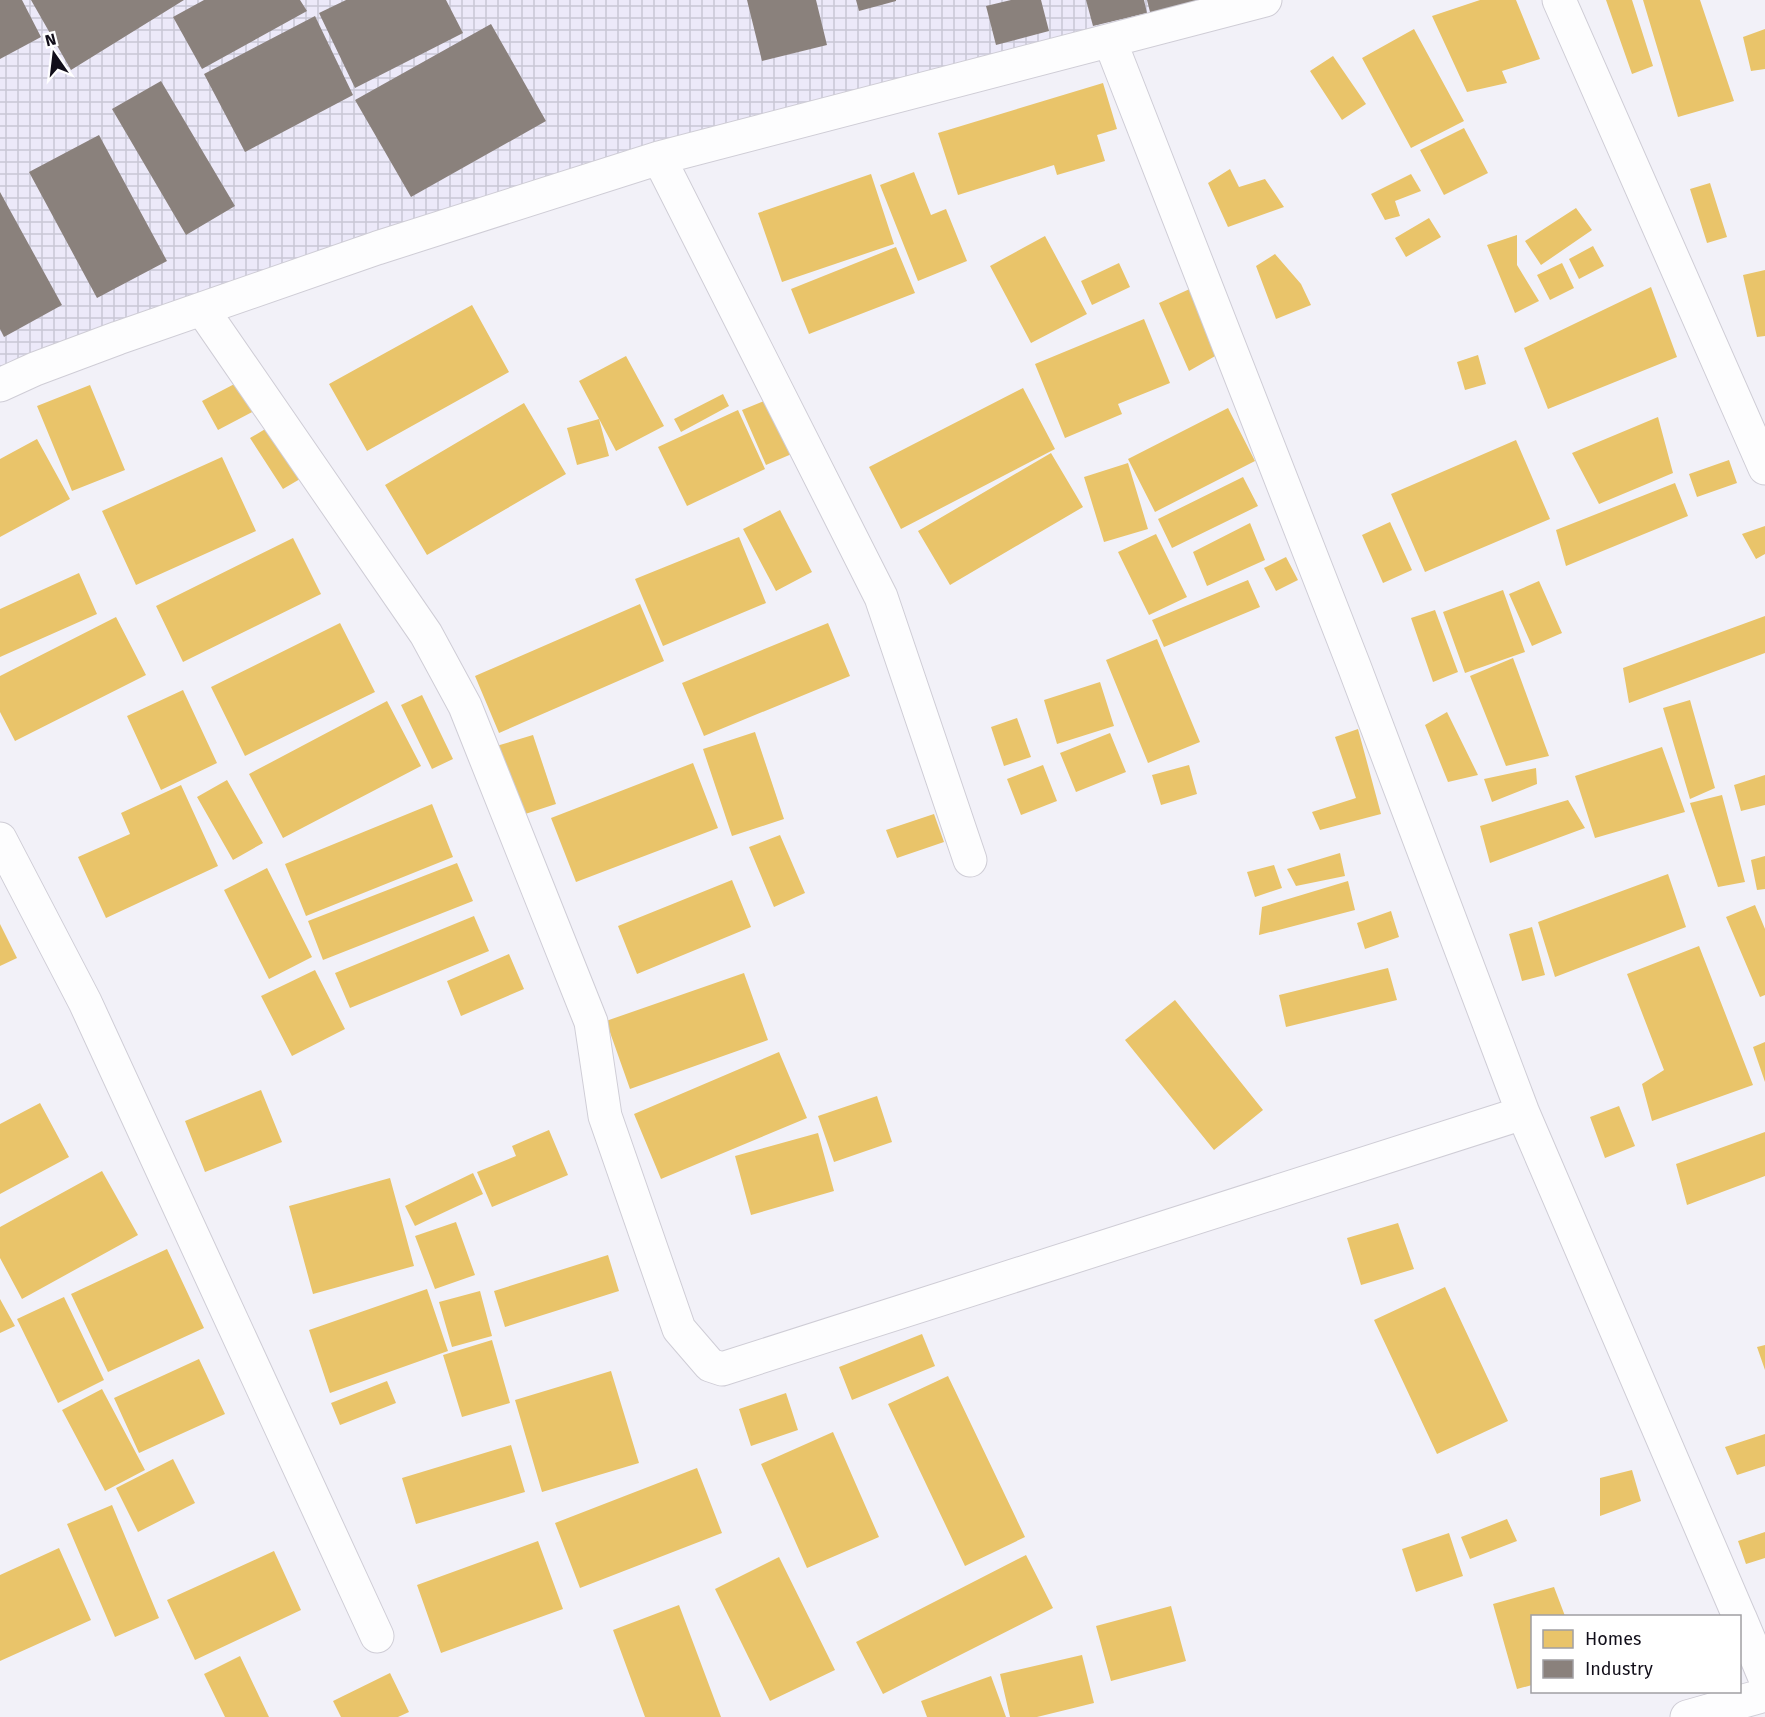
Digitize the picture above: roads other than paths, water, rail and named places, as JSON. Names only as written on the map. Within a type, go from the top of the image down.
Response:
[{"type":"street","points":[[0,385],[46,365],[409,237],[659,158],[1265,0]]},
{"type":"street","points":[[1559,0],[1765,468]]},
{"type":"street","points":[[1110,40],[1354,666],[1523,1113],[1738,1615]]},
{"type":"street","points":[[659,158],[880,597],[970,860]]},
{"type":"street","points":[[202,309],[426,634],[465,706],[591,1022],[605,1116],[679,1329],[710,1365],[722,1369],[1523,1113]]},
{"type":"street","points":[[0,839],[85,1002],[377,1636]]},
{"type":"street","points":[[1741,1622],[1765,1678]]},
{"type":"street","points":[[1687,1717],[1765,1695]]}]
